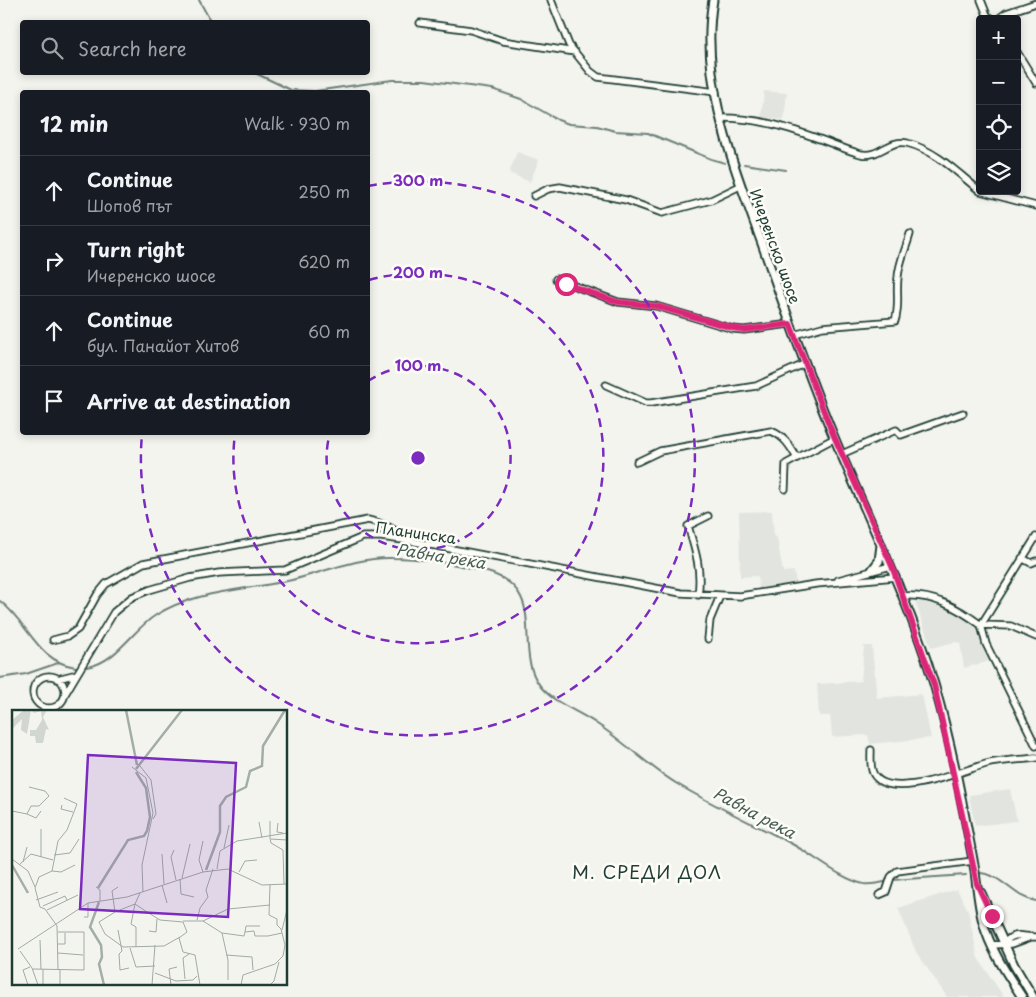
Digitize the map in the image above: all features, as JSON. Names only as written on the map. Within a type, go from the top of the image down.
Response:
[{"type":"street","points":[[551,0],[556,16],[575,52],[598,77],[716,92]]},
{"type":"street","name":"Ичеренско шосе","points":[[713,0],[710,17],[712,67],[721,118],[740,186],[804,364],[834,438],[892,566],[934,685],[955,774],[977,884]]},
{"type":"street","points":[[981,0],[987,15]]},
{"type":"street","points":[[1003,15],[1036,3]]},
{"type":"street","points":[[420,23],[472,30],[503,40],[575,52]]},
{"type":"street","points":[[1021,59],[1036,83]]},
{"type":"street","points":[[721,118],[750,118],[781,126],[862,154],[879,153],[890,144],[906,143],[934,154],[976,188]]},
{"type":"street","points":[[534,196],[548,189],[560,187],[626,200],[662,213],[711,200],[740,186]]},
{"type":"street","points":[[995,195],[1036,206]]},
{"type":"street","points":[[794,335],[822,328],[895,321],[899,309],[897,280],[900,263],[910,234]]},
{"type":"street","points":[[556,279],[618,302],[656,306],[733,328],[744,330],[790,324]]},
{"type":"street","points":[[606,385],[646,403],[756,386],[804,364]]},
{"type":"street","points":[[842,454],[896,430],[901,435],[963,413]]},
{"type":"street","points":[[637,462],[660,451],[771,431],[779,434],[786,440],[797,458]]},
{"type":"street","points":[[785,488],[786,464],[834,438]]},
{"type":"street","points":[[698,595],[700,580],[698,558],[688,526],[708,516]]},
{"type":"street","points":[[53,640],[68,636],[78,629],[97,594],[106,584],[143,563],[368,520],[399,532],[410,541]]},
{"type":"street","name":"Планинска","points":[[65,694],[114,612],[132,597],[190,578],[219,573],[285,570],[363,537],[382,537],[410,541],[656,589],[698,595],[740,596],[829,583]]},
{"type":"street","points":[[1036,537],[980,625],[986,644],[1036,746]]},
{"type":"street","points":[[872,570],[879,561],[881,542]]},
{"type":"street","points":[[1022,558],[1031,563],[1036,561]]},
{"type":"street","points":[[829,583],[892,566]]},
{"type":"street","points":[[829,583],[896,577]]},
{"type":"street","points":[[903,596],[917,595],[953,606],[980,625],[1011,626],[1036,637]]},
{"type":"street","points":[[708,639],[710,620],[720,596]]},
{"type":"street","points":[[57,679],[63,686],[65,694],[59,705],[49,708],[40,705],[34,697],[35,687],[40,680],[48,677],[57,679],[77,674]]},
{"type":"street","points":[[871,750],[873,773],[878,779],[888,783],[912,785],[986,764],[1036,758]]},
{"type":"street","points":[[879,895],[886,892],[890,877],[897,871],[973,861]]},
{"type":"street","points":[[977,884],[1014,966],[1034,997]]},
{"type":"street","points":[[977,884],[982,922],[991,945],[1022,997]]},
{"type":"street","points":[[991,945],[1018,943],[1034,937]]},
{"type":"shaded area","points":[[764,91],[787,93],[784,120],[761,118]]},
{"type":"shaded area","points":[[517,152],[539,160],[530,182],[509,173]]},
{"type":"shaded area","points":[[772,511],[774,537],[777,537],[783,572],[794,571],[796,583],[759,589],[758,576],[740,577],[739,512]]},
{"type":"shaded area","points":[[914,598],[940,603],[959,612],[977,627],[990,661],[964,668],[960,643],[955,642],[931,648]]},
{"type":"shaded area","points":[[864,646],[872,646],[877,698],[922,694],[931,738],[870,744],[868,735],[832,737],[830,716],[819,716],[817,684],[861,681]]},
{"type":"shaded area","points":[[1010,789],[1017,821],[975,826],[969,795]]},
{"type":"shaded area","points":[[957,889],[968,910],[978,958],[1004,997],[947,997],[916,952],[898,908]]},
{"type":"waterway","points":[[199,0],[210,20]]},
{"type":"waterway","points":[[259,75],[291,90]]},
{"type":"waterway","points":[[322,90],[392,80],[424,80],[492,89],[521,99],[558,120],[569,124],[597,126],[615,131],[648,133],[725,163]]},
{"type":"waterway","points":[[744,164],[786,170]]},
{"type":"waterway","name":"Равна река","points":[[87,667],[107,659],[156,615],[188,600],[292,580],[354,562],[380,558],[427,560],[484,571],[505,580],[518,591],[524,606],[527,622],[532,672],[541,687],[553,698],[590,719],[679,785],[792,844],[836,872],[864,884],[888,881]]},
{"type":"waterway","name":"Равна река","points":[[0,601],[19,620],[42,650],[63,664],[76,667]]},
{"type":"waterway","points":[[0,678],[26,674],[58,663]]},
{"type":"waterway","name":"Равна река","points":[[977,873],[993,877],[1020,895],[1036,901]]},
{"type":"waterway","name":"Равна река","points":[[892,880],[966,875]]},
{"type":"district","name":"М. СРЕДИ ДОЛ","points":[[647,871]]},
{"type":"route","points":[[566,284],[618,302],[647,304],[744,330],[790,324],[830,427],[892,566],[934,685],[955,774],[977,884],[992,916]]}]
